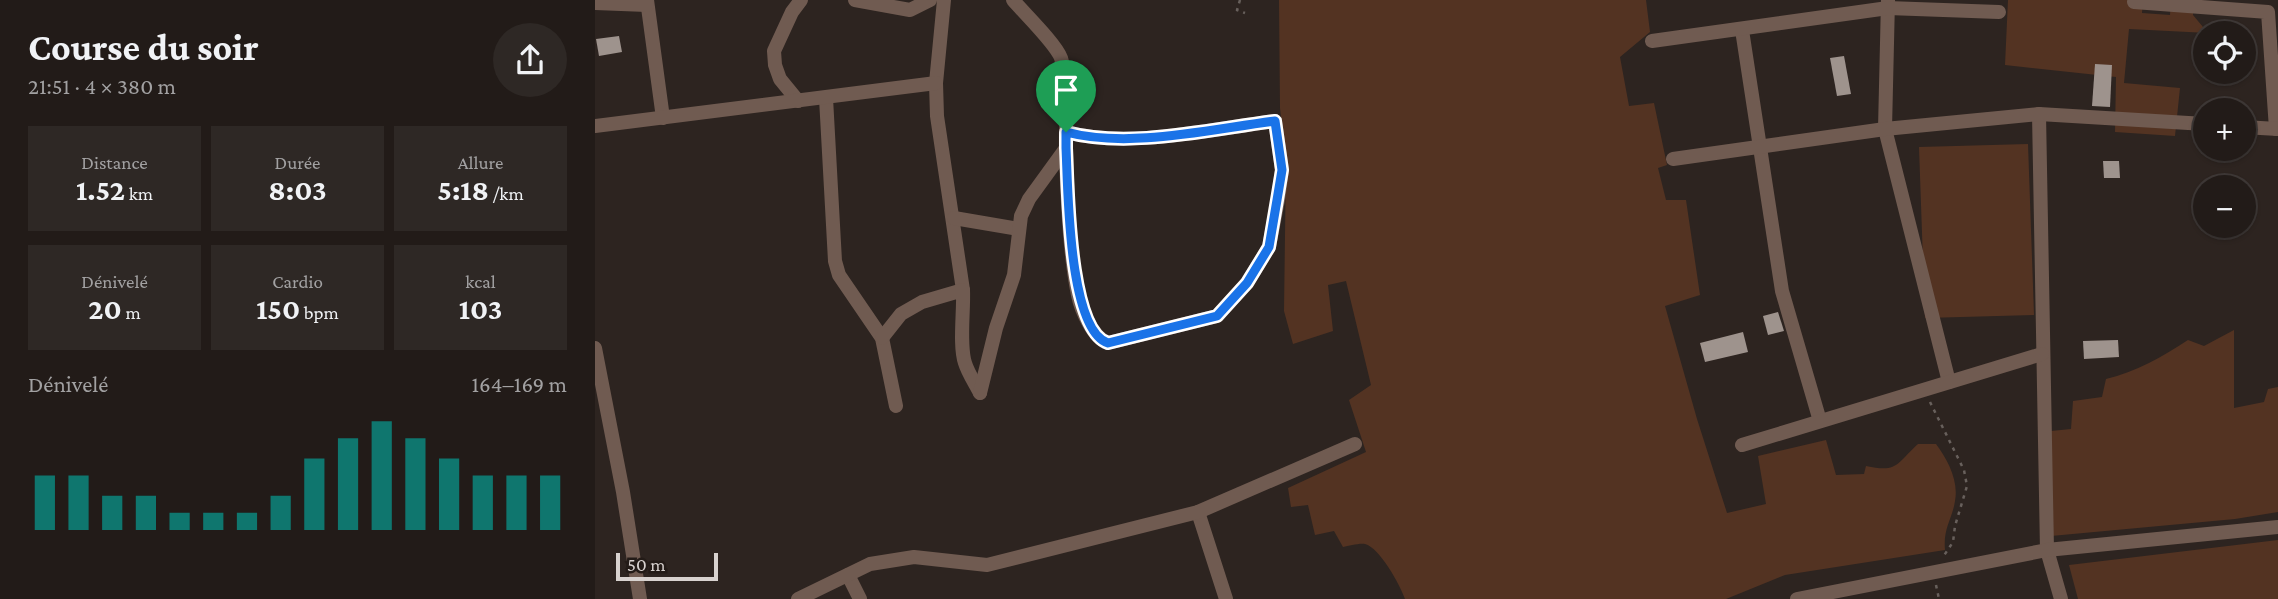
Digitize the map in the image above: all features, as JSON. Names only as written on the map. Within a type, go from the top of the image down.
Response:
[{"type":"street","points":[[798,101],[780,79],[774,51],[792,12],[801,0]]},
{"type":"street","points":[[855,0],[910,10],[930,0]]},
{"type":"street","points":[[944,0],[936,83],[937,116],[963,290],[964,362],[980,393],[996,328],[1014,275],[1021,216],[1029,199],[1066,148]]},
{"type":"street","points":[[1013,0],[1060,55],[1066,98],[1066,132],[1066,148],[1072,251],[1079,297],[1097,337],[1108,343],[1217,316],[1247,283],[1269,247],[1282,170],[1275,121],[1177,135],[1102,140],[1066,132]]},
{"type":"street","points":[[2134,2],[2268,12],[2277,129],[2256,128]]},
{"type":"street","points":[[595,4],[647,3],[663,118]]},
{"type":"street","points":[[1653,41],[1742,30],[1888,4],[1999,12]]},
{"type":"street","points":[[1888,4],[1885,129],[1949,382]]},
{"type":"street","points":[[1742,30],[1781,291],[1820,421]]},
{"type":"street","points":[[595,126],[936,83]]},
{"type":"street","points":[[825,97],[835,261],[839,275],[882,338],[896,406]]},
{"type":"street","points":[[2039,114],[2047,550],[2061,599]]},
{"type":"street","points":[[1673,159],[1885,129],[2039,114],[2193,123]]},
{"type":"street","points":[[954,218],[1019,229]]},
{"type":"street","points":[[882,338],[901,314],[922,302],[963,290]]},
{"type":"street","points":[[595,348],[623,492],[640,599]]},
{"type":"street","points":[[1742,445],[2042,354]]},
{"type":"street","points":[[798,599],[870,564],[914,557],[986,565],[1198,512],[1355,444]]},
{"type":"street","points":[[1198,512],[1226,599]]},
{"type":"street","points":[[1797,599],[2047,550],[2278,527]]},
{"type":"street","points":[[848,575],[860,599]]},
{"type":"path","points":[[1240,0],[1237,10],[1245,13]]},
{"type":"path","points":[[1924,389],[1964,470],[1967,486],[1953,542],[1933,573]]},
{"type":"shaded area","points":[[1279,0],[1646,0],[1650,32],[1620,57],[1629,106],[1654,103],[1667,165],[1658,168],[1666,200],[1686,200],[1700,295],[1665,306],[1727,513],[1766,504],[1758,456],[1826,440],[1836,475],[1864,474],[1866,466],[1885,468],[1896,465],[1918,444],[1936,444],[1948,463],[1956,493],[1946,530],[1945,550],[1785,575],[1726,599],[1405,599],[1389,568],[1371,547],[1363,544],[1343,547],[1334,531],[1315,535],[1308,505],[1291,507],[1288,488],[1366,452],[1349,400],[1371,385],[1346,281],[1328,285],[1333,331],[1293,344],[1284,311],[1286,161],[1280,108]]},
{"type":"shaded area","points":[[2008,0],[2143,0],[2142,13],[2170,15],[2171,0],[2194,0],[2193,15],[2198,21],[2193,21],[2193,32],[2129,29],[2124,83],[2180,88],[2175,136],[2115,132],[2116,77],[2005,65]]},
{"type":"shaded area","points":[[2028,144],[2034,315],[1925,318],[1919,147]]},
{"type":"shaded area","points":[[2234,330],[2234,408],[2264,402],[2268,389],[2278,387],[2278,512],[2235,519],[2051,536],[2051,431],[2071,429],[2073,401],[2102,397],[2106,379],[2149,363],[2188,340],[2204,346]]},
{"type":"shaded area","points":[[2278,540],[2278,599],[2078,599],[2069,565]]},
{"type":"building","points":[[619,36],[622,52],[599,56],[596,39]]},
{"type":"building","points":[[1844,56],[1851,94],[1837,96],[1830,58]]},
{"type":"building","points":[[2095,64],[2112,65],[2110,107],[2092,106]]},
{"type":"building","points":[[2103,161],[2119,161],[2120,178],[2104,178]]},
{"type":"building","points":[[1778,312],[1784,331],[1768,335],[1763,316]]},
{"type":"building","points":[[1743,332],[1748,352],[1705,362],[1700,343]]},
{"type":"building","points":[[2118,340],[2119,357],[2084,359],[2083,341]]},
{"type":"route","points":[[1275,121],[1282,170],[1269,247],[1247,283],[1217,316],[1108,343],[1097,337],[1079,297],[1072,251],[1066,132],[1102,140],[1177,135],[1275,121]]}]
